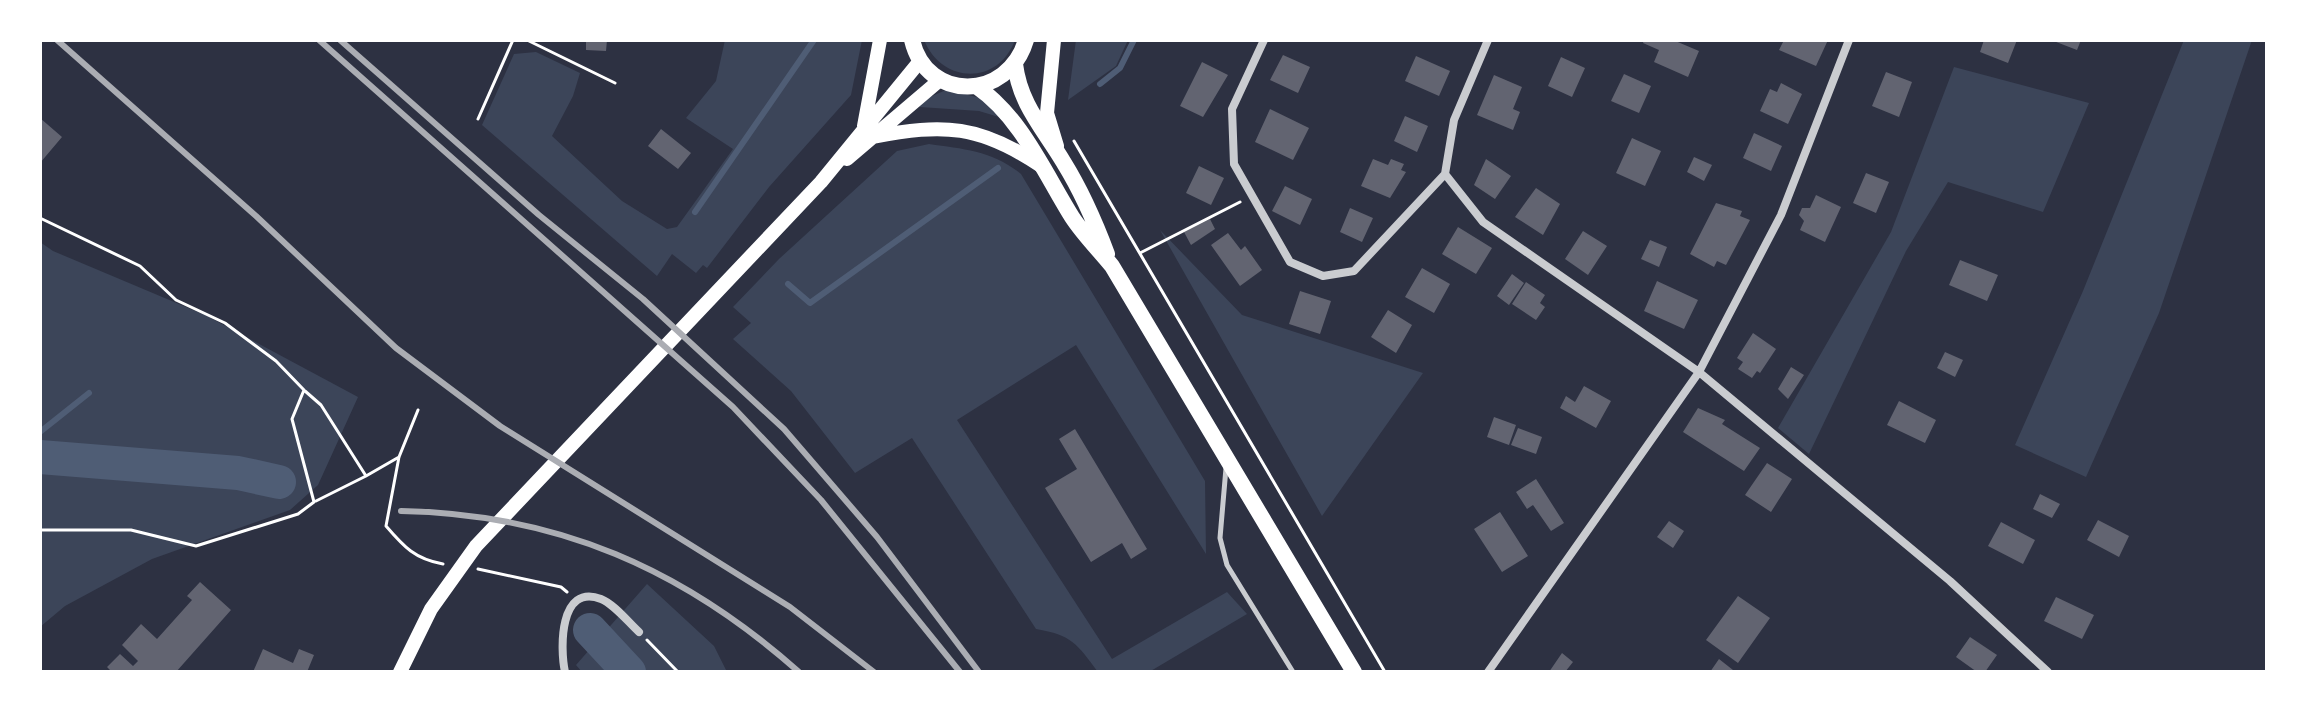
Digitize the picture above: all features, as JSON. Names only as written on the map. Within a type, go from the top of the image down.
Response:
[{"type":"main road","points":[[868,132],[880,40]]},
{"type":"main road","points":[[912,40],[920,61],[941,79],[958,86],[976,86],[1001,78],[1015,64],[1026,40]]},
{"type":"main road","points":[[1054,40],[1047,113],[1059,154]]},
{"type":"main road","points":[[400,672],[422,625],[452,578],[493,525],[868,132],[920,61]]},
{"type":"main road","points":[[1015,64],[1018,89],[1027,109],[1059,154],[1090,209],[1112,266]]},
{"type":"main road","points":[[868,132],[941,79]]},
{"type":"main road","points":[[976,86],[1004,109],[1074,220],[1112,266],[1354,672]]},
{"type":"main road","points":[[868,132],[918,128],[980,134],[1006,143],[1041,166]]},
{"type":"street","points":[[1264,40],[1232,109],[1234,164],[1290,262],[1323,276],[1354,271],[1445,174],[1454,120],[1488,40]]},
{"type":"street","points":[[1488,672],[1699,372],[1781,215],[1849,40]]},
{"type":"street","points":[[1445,174],[1483,222],[1699,372],[1950,581],[2048,672]]},
{"type":"street","points":[[565,672],[561,628],[570,609],[585,598],[602,599],[639,632]]},
{"type":"lane","points":[[1227,459],[1220,538],[1227,565],[1293,672]]},
{"type":"path","points":[[478,119],[513,40]]},
{"type":"path","points":[[527,40],[615,83]]},
{"type":"path","points":[[1069,131],[1385,672]]},
{"type":"path","points":[[1140,253],[1252,196]]},
{"type":"path","points":[[40,218],[140,266],[176,300],[225,323],[276,361],[321,405],[366,476]]},
{"type":"path","points":[[304,390],[292,419],[314,502]]},
{"type":"path","points":[[418,410],[399,457],[386,526],[407,551],[424,561],[454,565]]},
{"type":"path","points":[[40,530],[131,530],[196,546],[298,514],[314,502],[399,457]]},
{"type":"path","points":[[469,568],[561,587],[579,602]]},
{"type":"path","points":[[639,632],[678,672]]},
{"type":"shaded area","points":[[725,40],[862,40],[851,95],[769,187],[707,268],[703,265],[696,273],[672,254],[657,276],[482,125],[514,54],[536,52],[580,73],[573,96],[552,136],[622,201],[667,229],[677,227],[733,149],[686,118],[716,81]]},
{"type":"shaded area","points":[[924,40],[1015,40],[996,66],[970,74],[943,65],[932,55]]},
{"type":"shaded area","points":[[1076,40],[1128,40],[1116,66],[1068,100]]},
{"type":"shaded area","points":[[2184,40],[2252,40],[2159,313],[2086,477],[2015,445],[2083,291]]},
{"type":"shaded area","points":[[1954,67],[2089,103],[2043,212],[1948,182],[1906,251],[1809,454],[1778,428],[1891,232]]},
{"type":"shaded area","points":[[946,90],[981,98],[999,117],[979,111],[920,107],[916,103]]},
{"type":"shaded area","points":[[929,144],[989,156],[1021,174],[1205,481],[1206,554],[1076,345],[957,420],[1112,659],[1227,592],[1247,614],[1149,672],[1098,672],[1073,642],[1058,634],[1036,629],[912,438],[855,473],[791,391],[733,339],[751,323],[733,307],[779,259],[897,151]]},
{"type":"shaded area","points":[[1160,230],[1242,315],[1423,373],[1322,516]]},
{"type":"shaded area","points":[[40,242],[53,251],[205,315],[358,397],[318,485],[290,510],[152,559],[65,606],[40,627]]},
{"type":"shaded area","points":[[647,584],[714,646],[727,672],[582,672],[576,665]]},
{"type":"building","points":[[586,40],[607,40],[606,51],[586,50]]},
{"type":"building","points":[[1644,40],[1673,40],[1699,51],[1688,77],[1654,62],[1659,50],[1643,43]]},
{"type":"building","points":[[1784,40],[1828,40],[1816,66],[1779,50]]},
{"type":"building","points":[[1984,40],[2017,40],[2008,63],[1980,52]]},
{"type":"building","points":[[2051,40],[2081,40],[2077,50]]},
{"type":"building","points":[[1283,55],[1310,67],[1298,93],[1270,80]]},
{"type":"building","points":[[1416,56],[1450,71],[1439,96],[1405,81]]},
{"type":"building","points":[[1561,57],[1585,68],[1572,97],[1548,86]]},
{"type":"building","points":[[1202,62],[1228,75],[1203,117],[1180,106]]},
{"type":"building","points":[[1886,72],[1912,82],[1899,117],[1872,106]]},
{"type":"building","points":[[1624,74],[1651,86],[1639,113],[1611,101]]},
{"type":"building","points":[[1494,75],[1522,87],[1513,109],[1520,112],[1513,130],[1477,115]]},
{"type":"building","points":[[1781,83],[1802,94],[1788,124],[1760,111],[1770,89],[1777,92]]},
{"type":"building","points":[[1270,109],[1309,128],[1293,160],[1255,142]]},
{"type":"building","points":[[1405,116],[1428,126],[1417,152],[1394,141]]},
{"type":"building","points":[[40,118],[62,137],[40,163]]},
{"type":"building","points":[[661,129],[691,153],[678,169],[648,146]]},
{"type":"building","points":[[1754,133],[1782,146],[1771,171],[1743,158]]},
{"type":"building","points":[[1632,138],[1661,151],[1645,186],[1616,173]]},
{"type":"building","points":[[1694,157],[1712,165],[1704,181],[1687,172]]},
{"type":"building","points":[[1373,159],[1388,165],[1391,159],[1404,164],[1401,170],[1406,172],[1390,198],[1361,186]]},
{"type":"building","points":[[1486,159],[1511,176],[1495,199],[1474,185]]},
{"type":"building","points":[[1199,166],[1224,178],[1211,205],[1186,193]]},
{"type":"building","points":[[1866,173],[1889,182],[1876,213],[1853,203]]},
{"type":"building","points":[[1285,186],[1312,199],[1300,225],[1272,211]]},
{"type":"building","points":[[1536,188],[1560,204],[1543,235],[1515,217]]},
{"type":"building","points":[[1816,195],[1841,207],[1825,242],[1800,230],[1804,221],[1799,215],[1802,208],[1810,208]]},
{"type":"building","points":[[1716,203],[1742,211],[1740,216],[1750,220],[1726,265],[1717,261],[1714,267],[1690,254]]},
{"type":"building","points":[[1350,208],[1373,218],[1362,242],[1340,232]]},
{"type":"building","points":[[1210,219],[1215,229],[1191,245],[1184,232]]},
{"type":"building","points":[[1458,227],[1492,248],[1476,274],[1442,254]]},
{"type":"building","points":[[1583,231],[1607,246],[1588,275],[1565,259]]},
{"type":"building","points":[[1228,233],[1241,250],[1245,246],[1262,270],[1240,286],[1211,245]]},
{"type":"building","points":[[1650,240],[1667,247],[1659,267],[1641,259]]},
{"type":"building","points":[[1960,260],[1998,275],[1987,301],[1949,285]]},
{"type":"building","points":[[1422,268],[1450,284],[1434,313],[1405,297]]},
{"type":"building","points":[[1512,274],[1524,283],[1509,305],[1497,296]]},
{"type":"building","points":[[1657,281],[1698,300],[1684,329],[1644,311]]},
{"type":"building","points":[[1526,282],[1545,295],[1540,303],[1545,307],[1536,320],[1512,304]]},
{"type":"building","points":[[1300,291],[1331,301],[1320,334],[1289,324]]},
{"type":"building","points":[[1388,310],[1412,325],[1396,353],[1371,337]]},
{"type":"building","points":[[1753,333],[1776,349],[1760,373],[1757,371],[1752,378],[1738,369],[1743,362],[1737,358]]},
{"type":"building","points":[[1945,352],[1963,360],[1955,377],[1937,368]]},
{"type":"building","points":[[1791,367],[1804,375],[1788,399],[1778,389]]},
{"type":"building","points":[[1584,386],[1611,401],[1596,428],[1560,408],[1566,396],[1575,402]]},
{"type":"building","points":[[1899,401],[1936,420],[1925,443],[1887,425]]},
{"type":"building","points":[[1698,408],[1725,420],[1722,424],[1760,448],[1744,471],[1683,432]]},
{"type":"building","points":[[1494,417],[1516,425],[1509,445],[1487,437]]},
{"type":"building","points":[[1518,428],[1542,437],[1536,454],[1511,445]]},
{"type":"building","points":[[1075,429],[1147,549],[1131,559],[1122,543],[1091,562],[1045,488],[1077,469],[1059,439]]},
{"type":"building","points":[[1767,463],[1792,479],[1771,512],[1745,495]]},
{"type":"building","points":[[1536,479],[1564,523],[1551,531],[1533,505],[1527,509],[1516,492]]},
{"type":"building","points":[[2040,494],[2060,504],[2052,518],[2033,509]]},
{"type":"building","points":[[1500,512],[1528,556],[1502,572],[1474,529]]},
{"type":"building","points":[[2098,520],[2129,536],[2119,557],[2087,540]]},
{"type":"building","points":[[1669,521],[1684,531],[1673,548],[1657,537]]},
{"type":"building","points":[[2001,522],[2035,540],[2023,564],[1988,546]]},
{"type":"building","points":[[200,582],[231,610],[176,672],[112,672],[107,667],[120,654],[133,666],[138,661],[122,645],[141,624],[157,639],[192,600],[187,596]]},
{"type":"building","points":[[1738,596],[1770,618],[1738,663],[1706,640]]},
{"type":"building","points":[[2056,597],[2094,615],[2082,639],[2044,621]]},
{"type":"building","points":[[1970,637],[1997,655],[1985,672],[1977,672],[1956,657]]},
{"type":"building","points":[[263,649],[293,663],[299,649],[314,655],[307,672],[253,672]]},
{"type":"building","points":[[1562,653],[1573,662],[1565,672],[1549,672]]},
{"type":"building","points":[[1719,659],[1733,670],[1732,672],[1710,672]]},
{"type":"waterway","points":[[695,212],[814,40]]},
{"type":"waterway","points":[[1100,84],[1120,68],[1134,40]]},
{"type":"waterway","points":[[788,284],[810,303],[998,168]]},
{"type":"waterway","points":[[40,432],[89,393]]},
{"type":"waterway","points":[[40,457],[238,473],[279,482]]},
{"type":"waterway","points":[[590,630],[629,672]]},
{"type":"railway","points":[[57,40],[256,216],[396,348],[500,426],[790,607],[874,672]]},
{"type":"railway","points":[[319,40],[733,407],[821,500],[960,672]]},
{"type":"railway","points":[[340,40],[539,215],[643,299],[784,429],[877,537],[979,672]]},
{"type":"railway","points":[[401,511],[513,523],[565,536],[615,554],[710,604],[799,672]]}]
